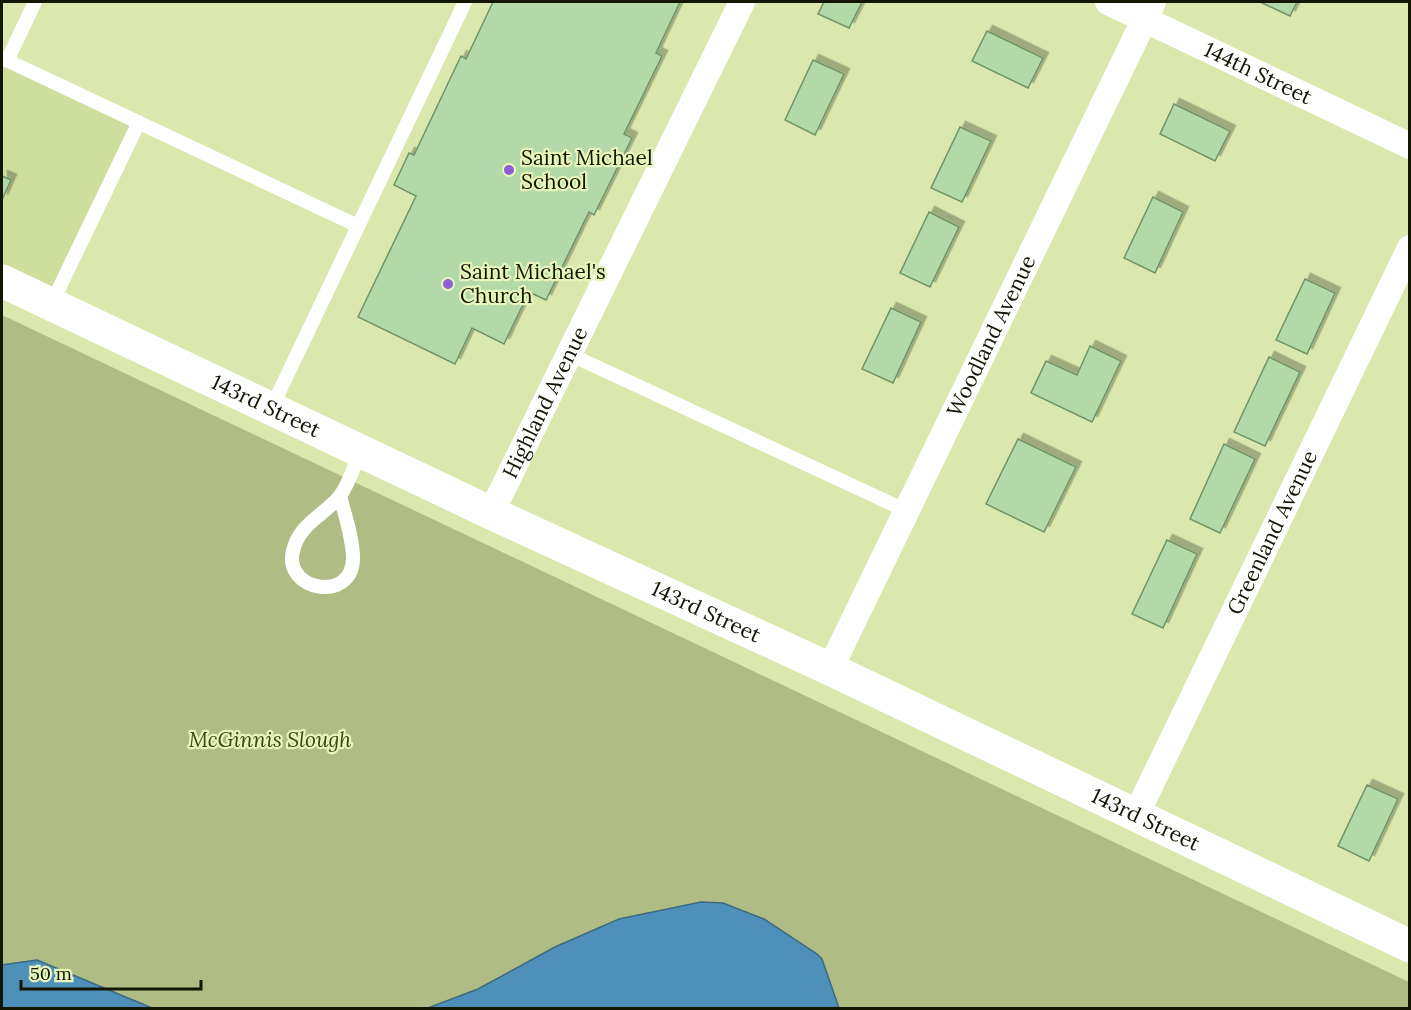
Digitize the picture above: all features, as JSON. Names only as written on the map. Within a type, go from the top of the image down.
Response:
[{"type":"main road","name":"143rd Street","points":[[2,281],[491,513],[830,669],[1135,817],[1410,946]]},
{"type":"street","name":"Highland Avenue","points":[[491,513],[741,2]]},
{"type":"street","name":"144th Street","points":[[1108,2],[1148,10],[1410,146]]},
{"type":"street","name":"Woodland Avenue","points":[[830,669],[1148,10]]},
{"type":"street","name":"Greenland Avenue","points":[[1135,817],[1410,248]]},
{"type":"lane","points":[[35,2],[4,59],[358,226]]},
{"type":"lane","points":[[272,409],[465,2]]},
{"type":"lane","points":[[51,305],[139,122]]},
{"type":"lane","points":[[569,354],[907,511]]},
{"type":"lane","points":[[340,496],[353,561],[343,580],[336,586],[321,589],[301,579],[294,568],[292,554],[297,539],[310,521],[340,496],[361,451]]},
{"type":"shaded area","points":[[2,64],[132,124],[49,297],[2,275]]},
{"type":"green space","name":"McGinnis Slough","points":[[2,315],[1409,982],[1409,1008],[2,1008]]},
{"type":"water","points":[[701,902],[723,903],[764,919],[817,954],[822,959],[839,1008],[428,1008],[478,989],[555,947],[619,919]]},
{"type":"water","points":[[37,960],[152,1008],[2,1008],[2,965]]},
{"type":"building","name":"Saint Michael School","points":[[493,2],[680,2],[656,53],[662,56],[624,134],[632,138],[594,215],[589,212],[546,300],[529,292],[504,344],[472,328],[455,364],[358,317],[416,196],[394,185],[409,153],[414,155],[461,56],[466,59]]},
{"type":"building","points":[[824,2],[862,2],[849,28],[818,14]]},
{"type":"building","points":[[1260,2],[1297,2],[1290,16]]},
{"type":"building","points":[[987,31],[1043,58],[1028,88],[972,61]]},
{"type":"building","points":[[813,60],[844,74],[815,135],[785,120]]},
{"type":"building","points":[[1174,104],[1230,131],[1215,161],[1160,134]]},
{"type":"building","points":[[960,127],[991,141],[962,202],[931,188]]},
{"type":"building","points":[[2,176],[11,180],[2,200]]},
{"type":"building","points":[[1153,197],[1183,212],[1155,273],[1124,258]]},
{"type":"building","points":[[929,212],[959,227],[930,287],[900,273]]},
{"type":"building","points":[[1305,279],[1335,293],[1307,354],[1276,340]]},
{"type":"building","points":[[891,308],[921,322],[893,383],[862,369]]},
{"type":"building","points":[[1090,346],[1121,361],[1092,422],[1031,393],[1046,361],[1077,375]]},
{"type":"building","points":[[1269,357],[1300,372],[1265,446],[1234,432]]},
{"type":"building","points":[[1018,439],[1076,467],[1044,532],[986,504]]},
{"type":"building","points":[[1224,444],[1255,459],[1220,533],[1190,519]]},
{"type":"building","points":[[1167,540],[1197,554],[1163,628],[1132,614]]},
{"type":"building","points":[[1367,785],[1398,799],[1369,861],[1338,846]]},
{"type":"place","name":"Saint Michael School","points":[[509,170]]},
{"type":"place","name":"Saint Michael's Church","points":[[448,284]]}]
